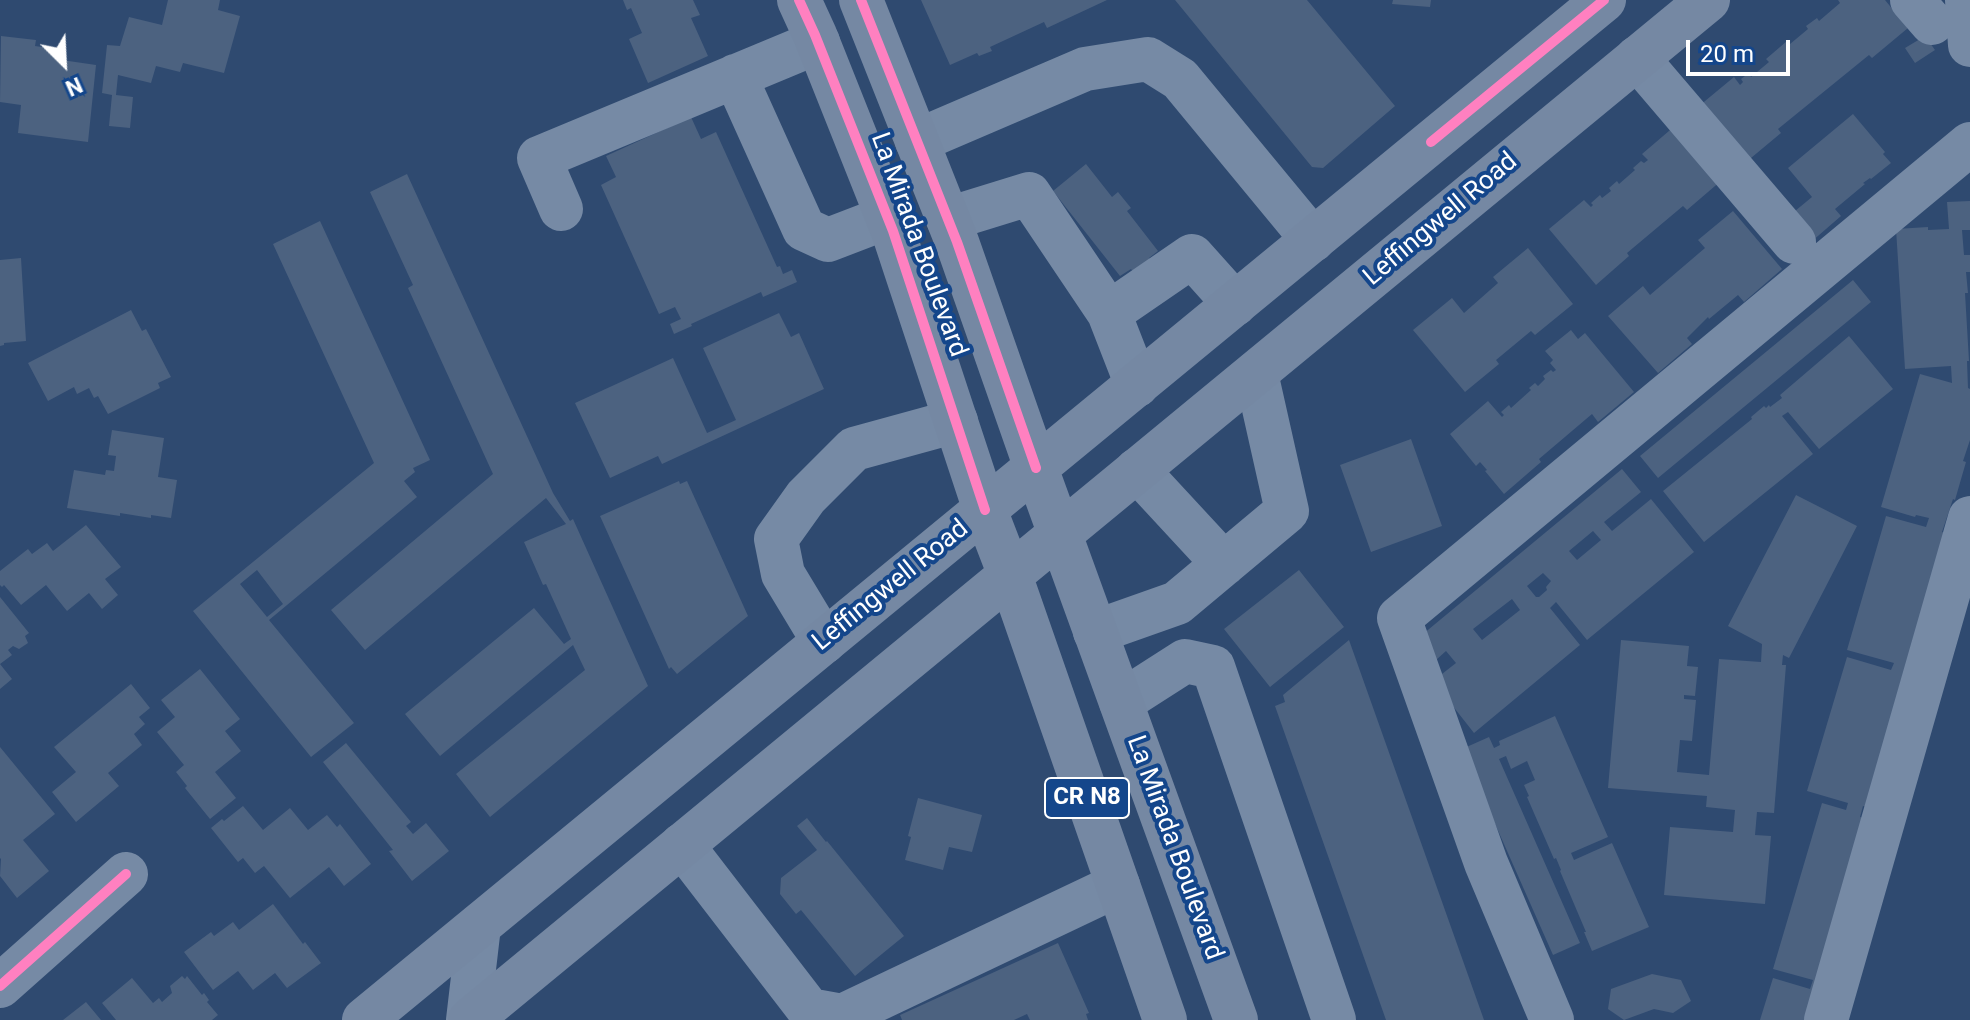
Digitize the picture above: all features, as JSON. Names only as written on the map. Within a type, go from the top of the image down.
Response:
[{"type":"main road","name":"La Mirada Boulevard","points":[[799,0],[888,217],[985,510],[1165,1020]]},
{"type":"main road","name":"La Mirada Boulevard","points":[[861,0],[948,219],[1236,1020]]},
{"type":"main road","name":"Leffingwell Road","points":[[364,1020],[1604,0]]},
{"type":"main road","name":"Leffingwell Road","points":[[469,1020],[1708,0]]},
{"type":"street","points":[[1937,8],[1970,45]]},
{"type":"street","points":[[561,209],[539,158],[818,42]]},
{"type":"street","points":[[1637,58],[1794,242]]},
{"type":"street","points":[[917,141],[1085,69],[1148,59],[1180,79],[1313,240]]},
{"type":"street","points":[[735,76],[804,229],[828,240],[888,217]]},
{"type":"street","points":[[1552,1020],[1486,863],[1399,618],[1970,144]]},
{"type":"street","points":[[948,219],[1029,194],[1109,313],[1137,385]]},
{"type":"street","points":[[1109,313],[1192,256],[1235,304]]},
{"type":"street","points":[[1095,632],[1177,603],[1287,511],[1256,373]]},
{"type":"street","points":[[824,642],[783,574],[776,539],[806,497],[854,449],[956,421]]},
{"type":"street","points":[[1137,470],[1224,564]]},
{"type":"street","points":[[1826,1020],[1970,518]]},
{"type":"street","points":[[1177,603],[1185,661]]},
{"type":"street","points":[[1121,702],[1185,661],[1213,667],[1334,1020]]},
{"type":"street","points":[[682,845],[809,1010],[842,1016],[1118,885]]},
{"type":"street","points":[[0,986],[126,874]]},
{"type":"street","points":[[469,1020],[479,926]]},
{"type":"building","points":[[168,0],[220,0],[218,10],[240,16],[224,73],[183,63],[180,72],[156,66],[151,83],[118,75],[116,95],[133,97],[130,128],[109,126],[112,95],[102,93],[107,45],[120,46],[129,17],[162,25]]},
{"type":"building","points":[[623,0],[693,0],[700,15],[691,18],[708,56],[648,83],[629,39],[642,33],[631,8],[627,10]]},
{"type":"building","points":[[921,0],[1107,0],[1047,28],[1044,22],[990,47],[992,51],[979,56],[977,53],[950,65]]},
{"type":"building","points":[[1175,0],[1307,0],[1395,106],[1323,168],[1312,167]]},
{"type":"building","points":[[1393,0],[1431,0],[1430,7],[1392,4]]},
{"type":"building","points":[[1838,0],[1885,0],[1908,28],[1872,58],[1869,55],[1778,129],[1781,133],[1745,163],[1699,106],[1734,77],[1740,85],[1743,82],[1741,79],[1749,73],[1751,77],[1787,41],[1790,44],[1808,29],[1806,26],[1817,18],[1819,21],[1840,3]]},
{"type":"building","points":[[1,36],[36,40],[35,46],[55,49],[55,59],[96,65],[88,142],[18,133],[21,105],[0,102]]},
{"type":"building","points":[[1925,36],[1935,50],[1915,63],[1905,48]]},
{"type":"building","points":[[1853,114],[1891,163],[1835,209],[1841,216],[1811,242],[1789,216],[1812,197],[1788,168]]},
{"type":"building","points":[[691,117],[701,139],[716,132],[777,267],[780,266],[783,274],[792,270],[797,282],[763,297],[761,292],[674,334],[670,324],[681,319],[675,307],[659,314],[601,185],[616,177],[606,156]]},
{"type":"building","points":[[1676,125],[1722,180],[1687,210],[1683,206],[1627,253],[1629,256],[1596,285],[1549,229],[1584,200],[1591,207],[1600,195],[1602,198],[1611,191],[1609,188],[1617,181],[1619,184],[1641,161],[1644,163],[1648,160],[1642,154]]},
{"type":"building","points":[[1086,164],[1112,197],[1118,192],[1131,208],[1127,211],[1158,251],[1149,258],[1151,261],[1134,273],[1131,269],[1120,276],[1053,191]]},
{"type":"building","points":[[407,174],[553,493],[570,521],[573,519],[648,686],[490,817],[456,774],[585,670],[573,645],[440,756],[405,714],[534,608],[564,644],[571,639],[524,542],[566,524],[546,498],[365,650],[331,610],[493,474],[408,288],[413,285],[370,192]]},
{"type":"building","points":[[1970,201],[1970,230],[1962,230],[1964,255],[1970,255],[1970,272],[1966,272],[1968,293],[1965,293],[1970,440],[1955,500],[1942,532],[1949,534],[1870,808],[1863,806],[1860,817],[1879,823],[1824,1020],[1760,1020],[1773,978],[1810,989],[1813,980],[1773,969],[1822,803],[1846,810],[1848,803],[1807,791],[1847,657],[1891,670],[1894,663],[1847,650],[1886,516],[1926,527],[1929,518],[1881,507],[1920,374],[1952,383],[1951,366],[1905,369],[1896,229],[1949,229],[1947,202]]},
{"type":"building","points":[[1733,211],[1782,269],[1744,302],[1738,295],[1708,317],[1687,338],[1692,344],[1658,373],[1608,316],[1643,286],[1650,295],[1705,248],[1698,240]]},
{"type":"building","points":[[320,221],[430,460],[413,468],[415,472],[404,481],[417,497],[269,620],[354,723],[311,757],[193,611],[374,463],[273,244]],"holes":[[[257,570],[283,604],[267,617],[240,584]]]},
{"type":"building","points":[[1528,248],[1573,304],[1535,335],[1531,331],[1496,360],[1499,364],[1465,392],[1413,330],[1452,298],[1464,313],[1498,283],[1493,277]]},
{"type":"building","points":[[21,258],[26,341],[0,346],[0,260]]},
{"type":"building","points":[[1853,280],[1871,302],[1658,478],[1640,456]]},
{"type":"building","points":[[131,310],[142,331],[146,329],[171,377],[158,383],[160,388],[108,414],[98,396],[94,398],[89,388],[77,394],[74,387],[48,401],[28,363]]},
{"type":"building","points":[[779,313],[791,337],[799,333],[824,389],[662,464],[658,456],[610,478],[575,403],[673,358],[707,433],[736,420],[703,348]]},
{"type":"building","points":[[1571,330],[1578,339],[1585,333],[1634,392],[1598,422],[1592,414],[1504,494],[1480,462],[1476,466],[1450,434],[1488,401],[1502,417],[1501,412],[1509,405],[1511,408],[1531,390],[1529,388],[1535,383],[1538,386],[1545,379],[1543,376],[1556,370],[1550,363],[1553,360],[1545,351]]},
{"type":"building","points":[[1849,336],[1893,389],[1819,449],[1788,412],[1782,416],[1813,454],[1704,542],[1663,491],[1764,406],[1770,407],[1782,398],[1780,395]]},
{"type":"building","points":[[112,430],[164,438],[158,477],[177,480],[171,518],[120,513],[120,516],[67,508],[74,470],[105,475],[106,470],[114,471],[116,456],[108,455]]},
{"type":"building","points":[[1411,439],[1442,526],[1371,552],[1340,465]]},
{"type":"building","points":[[1622,469],[1641,492],[1604,522],[1612,531],[1651,499],[1694,552],[1587,640],[1556,602],[1550,608],[1580,645],[1474,733],[1433,681],[1456,663],[1446,651],[1436,660],[1417,639]],"holes":[[[1593,531],[1601,540],[1577,560],[1569,551]],[[1543,573],[1551,581],[1539,597],[1527,586]],[[1512,599],[1520,610],[1482,640],[1473,629]]]},
{"type":"building","points":[[679,481],[680,484],[687,481],[748,616],[677,674],[671,667],[669,669],[600,516]]},
{"type":"building","points":[[1796,495],[1857,526],[1789,658],[1783,655],[1782,665],[1786,665],[1774,813],[1757,812],[1755,835],[1771,836],[1765,904],[1664,895],[1670,827],[1733,832],[1735,810],[1706,807],[1707,796],[1608,788],[1621,640],[1689,646],[1687,666],[1698,667],[1695,696],[1684,695],[1684,699],[1696,700],[1692,741],[1680,740],[1677,772],[1709,775],[1719,659],[1761,662],[1762,644],[1728,626]]},
{"type":"building","points":[[86,525],[121,567],[105,579],[118,595],[102,609],[89,593],[67,611],[46,585],[21,605],[4,585],[0,585],[0,571],[28,549],[32,554],[47,543],[53,551]]},
{"type":"building","points":[[1299,570],[1344,627],[1270,687],[1224,629]]},
{"type":"building","points":[[0,597],[29,633],[25,636],[28,643],[19,649],[13,646],[8,650],[12,655],[0,664]]},
{"type":"building","points":[[1349,640],[1484,1020],[1386,1020],[1275,706],[1285,702],[1283,695]]},
{"type":"building","points":[[0,664],[12,679],[0,689]]},
{"type":"building","points":[[200,669],[240,719],[225,731],[241,751],[215,772],[236,798],[210,819],[176,772],[184,765],[157,732],[175,717],[161,700]]},
{"type":"building","points":[[131,684],[150,708],[139,717],[145,724],[134,734],[142,745],[108,773],[119,786],[76,822],[52,792],[76,772],[54,747]]},
{"type":"building","points":[[1555,716],[1608,837],[1571,853],[1574,860],[1612,843],[1649,927],[1592,951],[1556,858],[1527,797],[1524,785],[1535,780],[1527,761],[1511,769],[1506,756],[1499,759],[1580,943],[1553,955],[1462,749],[1489,737],[1494,748],[1500,745],[1499,741]]},
{"type":"building","points":[[346,743],[411,822],[406,826],[413,834],[426,823],[449,851],[412,881],[389,851],[393,850],[323,762]]},
{"type":"building","points":[[0,747],[55,814],[23,840],[49,871],[17,898],[0,876]]},
{"type":"building","points":[[918,798],[982,815],[972,852],[949,847],[943,870],[905,860]]},
{"type":"building","points":[[243,806],[263,830],[290,808],[308,830],[327,815],[337,827],[340,824],[371,864],[344,886],[329,867],[290,898],[264,866],[255,873],[243,858],[238,862],[211,828]]},
{"type":"building","points":[[807,818],[904,936],[855,976],[801,910],[796,914],[780,894],[781,878],[817,850],[797,826]]},
{"type":"building","points":[[273,904],[321,963],[287,988],[275,973],[253,990],[238,971],[213,990],[184,952],[211,932],[214,936],[233,922],[239,930]]},
{"type":"building","points":[[1058,943],[1089,1013],[1086,1014],[1088,1020],[1030,1020],[1027,1014],[1014,1020],[902,1020],[900,1015]]},
{"type":"building","points":[[1652,974],[1681,980],[1691,1001],[1673,1013],[1654,1009],[1624,1020],[1608,1009],[1611,989]]},
{"type":"building","points":[[182,976],[185,979],[187,976],[209,1000],[207,1002],[218,1015],[212,1020],[116,1020],[102,1003],[132,978],[153,1003],[159,998],[162,1002],[172,993],[170,986]]},
{"type":"building","points":[[86,1002],[101,1020],[63,1020]]},
{"type":"cycle path","points":[[799,0],[893,231],[985,510]]},
{"type":"cycle path","points":[[861,0],[957,242],[1036,468]]},
{"type":"cycle path","points":[[1431,142],[1604,0]]},
{"type":"cycle path","points":[[0,986],[126,874]]}]
